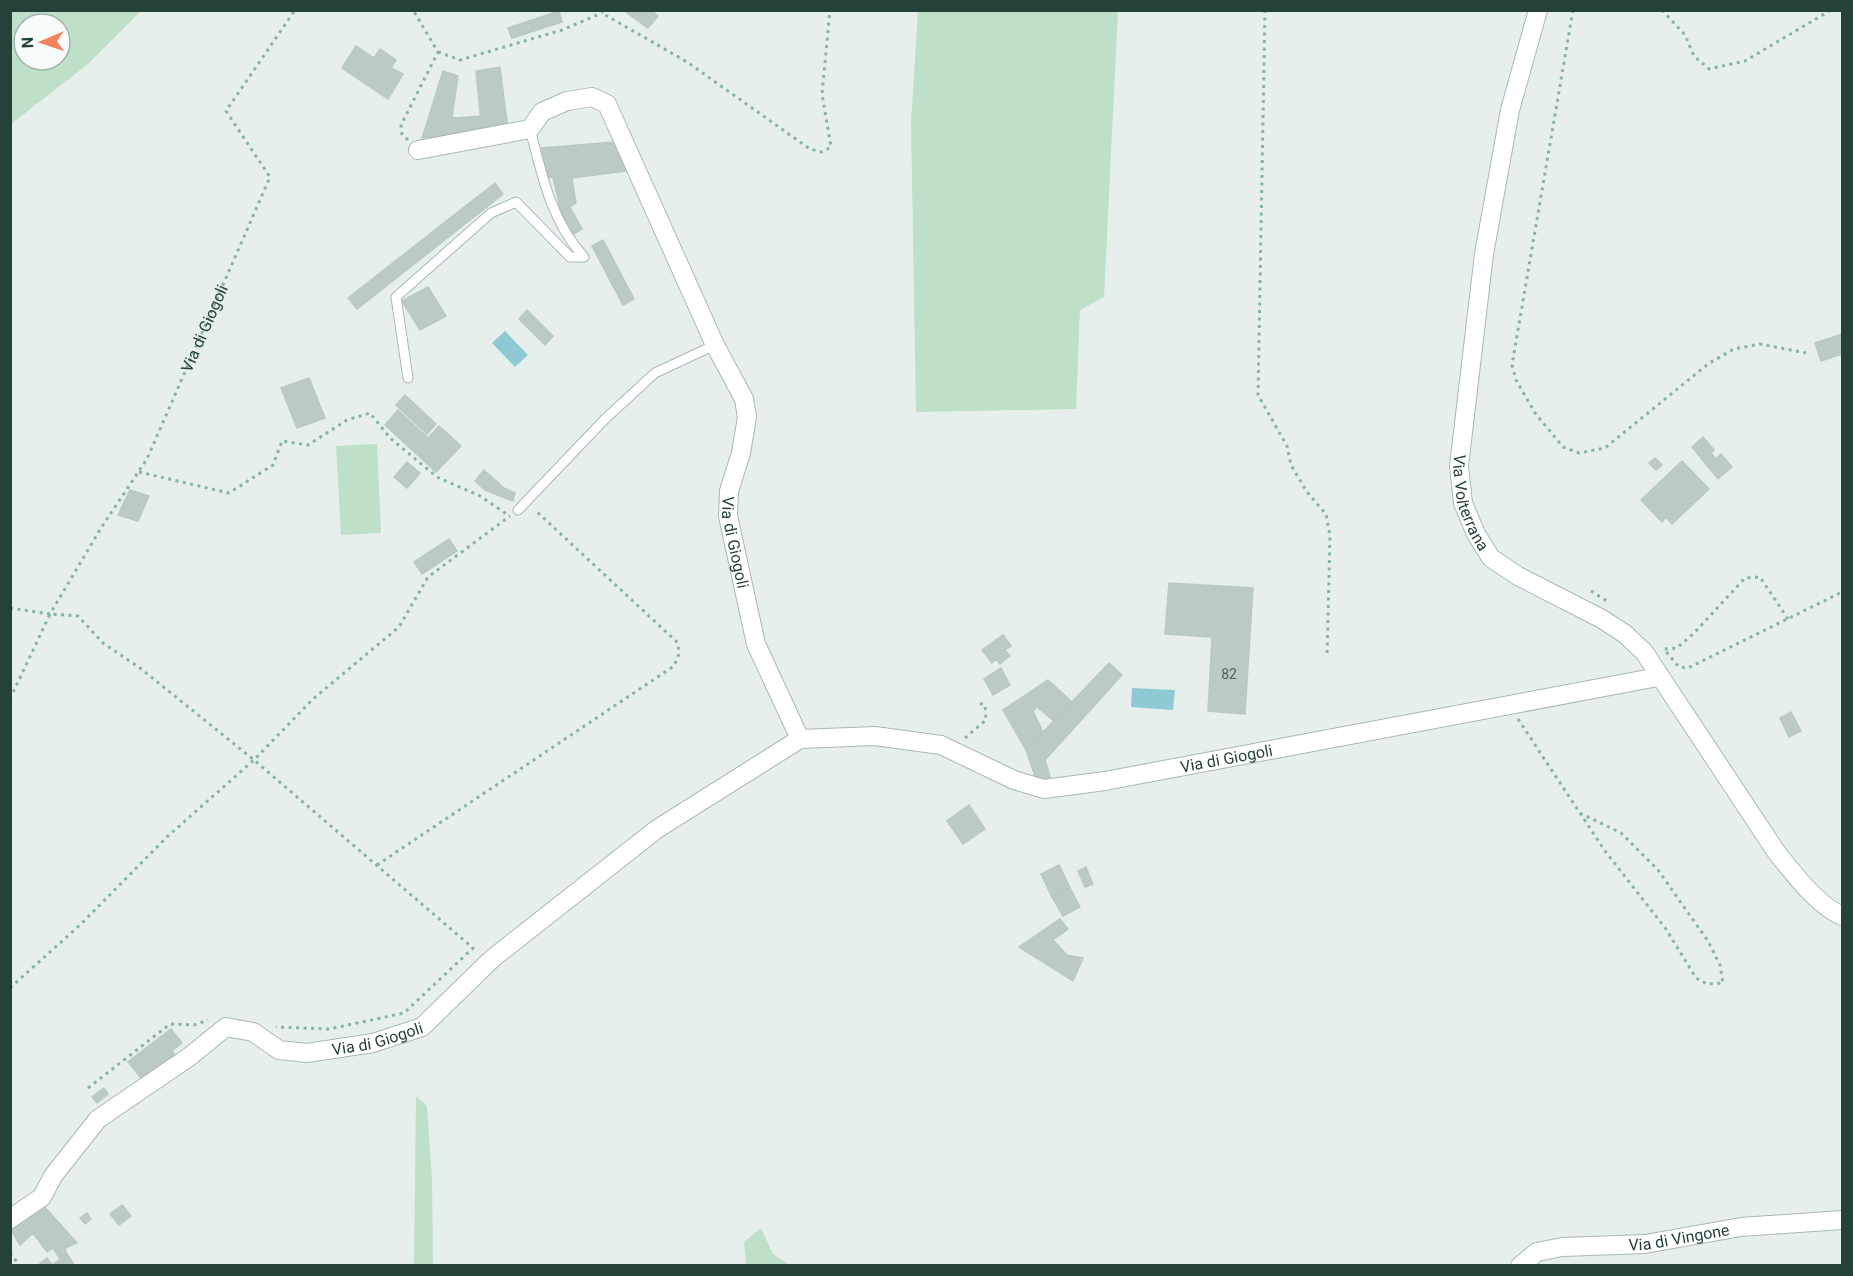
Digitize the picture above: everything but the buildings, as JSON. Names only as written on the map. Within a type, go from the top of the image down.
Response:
[{"type":"street","name":"Via Volterrana","points":[[1538,10],[1510,110],[1484,254],[1459,465],[1463,502],[1476,534],[1491,558],[1518,576],[1573,603],[1624,634],[1644,652],[1777,853],[1801,881],[1835,913],[1842,916]]},
{"type":"street","name":"Via di Giogoli","points":[[530,129],[542,112],[567,101],[592,97],[607,104],[715,345],[744,399],[747,417],[741,453],[729,491],[728,516],[756,644],[800,739]]},
{"type":"street","points":[[418,150],[530,129]]},
{"type":"street","name":"Via di Giogoli","points":[[10,1219],[42,1197],[53,1176],[98,1119],[189,1057],[219,1030],[234,1026],[253,1032],[279,1050],[307,1053],[373,1043],[422,1028],[493,958],[657,829],[800,739],[875,736],[941,745],[1014,780],[1044,789],[1106,781],[1659,677]]},
{"type":"street","name":"Via di Vingone","points":[[1520,1266],[1537,1251],[1562,1247],[1645,1244],[1741,1227],[1842,1220]]},
{"type":"lane","points":[[408,378],[396,297],[491,213],[516,202],[570,257],[584,257],[566,238],[548,194],[530,129]]},
{"type":"lane","points":[[518,510],[604,419],[655,374],[715,345]]},
{"type":"path","name":"Via di Giogoli","points":[[10,699],[50,614],[147,459],[270,177],[226,111],[295,10]]},
{"type":"path","points":[[413,10],[438,52],[460,60],[562,30],[603,12],[687,62],[810,149],[822,152],[831,147],[822,94],[830,10]]},
{"type":"path","points":[[1265,10],[1258,395],[1287,446],[1292,465],[1307,492],[1326,514],[1330,536],[1327,657]]},
{"type":"path","points":[[1573,10],[1512,365],[1516,380],[1535,412],[1563,447],[1580,453],[1605,448],[1684,383],[1734,349],[1760,344],[1806,353]]},
{"type":"path","points":[[1662,10],[1685,35],[1694,56],[1709,69],[1745,61],[1831,10]]},
{"type":"path","points":[[418,150],[402,134],[401,126],[438,52]]},
{"type":"path","points":[[139,472],[229,494],[273,465],[282,441],[308,445],[346,420],[370,413],[390,438],[437,477],[480,496],[509,516]]},
{"type":"path","points":[[377,865],[674,666],[679,654],[678,643],[526,501]]},
{"type":"path","points":[[10,988],[81,924],[168,836],[254,760],[313,699],[399,627],[428,577],[518,510]]},
{"type":"path","points":[[1788,619],[1760,577],[1745,578],[1677,648],[1664,649],[1678,667],[1688,668],[1788,619],[1842,592]]},
{"type":"path","points":[[10,608],[78,616],[103,643],[140,668],[254,760],[473,948],[404,1013],[329,1029],[272,1026]]},
{"type":"path","points":[[957,753],[964,740],[986,720],[985,705],[976,702]]},
{"type":"path","points":[[1509,705],[1580,813],[1605,851],[1666,929],[1696,978],[1707,984],[1723,983],[1720,965],[1708,941],[1658,870],[1621,834],[1580,813]]},
{"type":"path","points":[[88,1088],[170,1024],[194,1024],[213,1018]]},
{"type":"path","points":[[10,1253],[20,1266]]},
{"type":"green space","points":[[11,10],[141,10],[88,64],[11,124]]},
{"type":"green space","points":[[918,11],[1118,11],[1104,297],[1080,310],[1076,409],[916,412],[911,123]]},
{"type":"green space","points":[[377,444],[381,533],[341,535],[336,446]]},
{"type":"green space","points":[[416,1096],[427,1106],[432,1179],[433,1265],[414,1265]]},
{"type":"green space","points":[[761,1228],[773,1254],[790,1265],[746,1265],[744,1242]]},
{"type":"water","points":[[505,331],[528,355],[515,367],[492,343]]},
{"type":"water","points":[[1132,688],[1175,690],[1173,710],[1131,707]]}]
